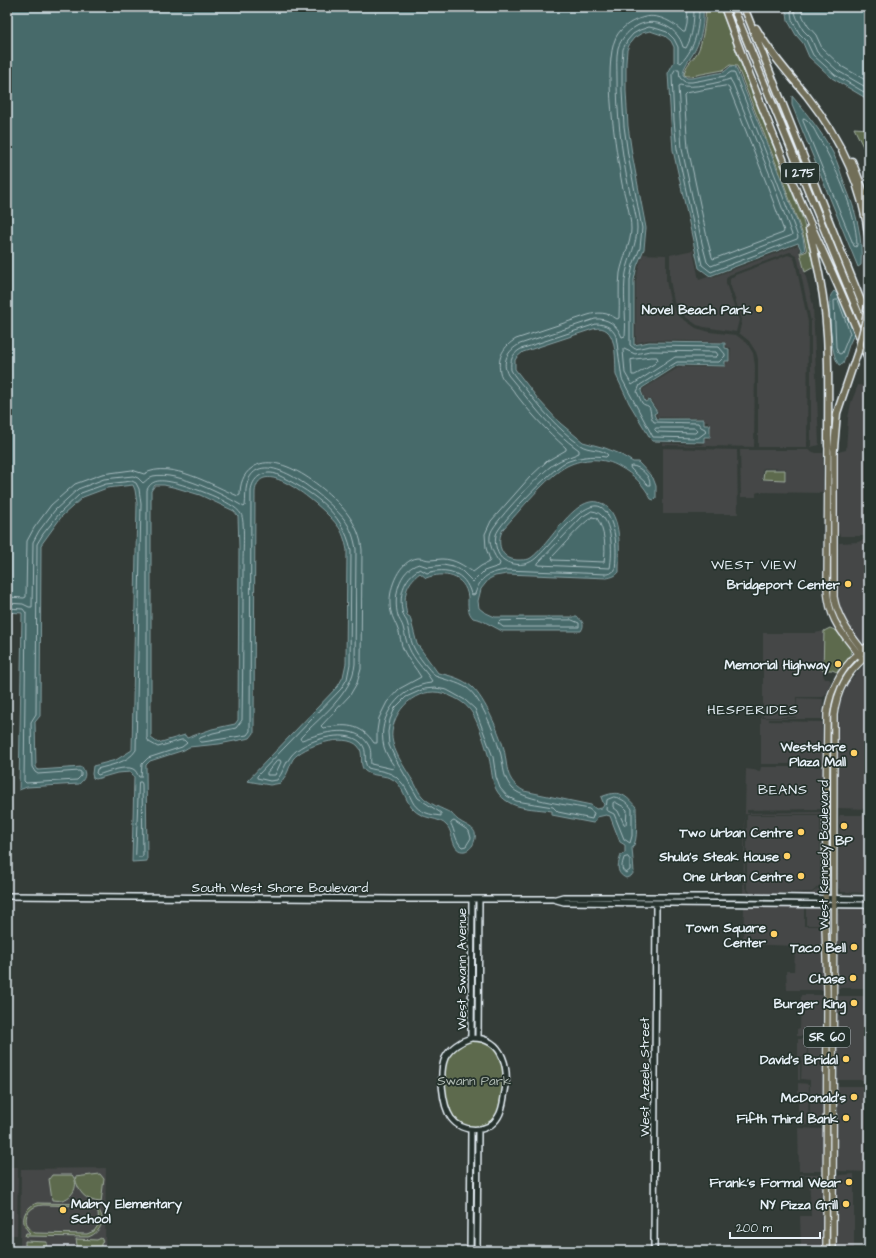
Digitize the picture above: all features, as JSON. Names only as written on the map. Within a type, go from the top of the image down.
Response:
[{"type":"highway","points":[[724,7],[756,91],[804,208],[850,312],[869,361]]},
{"type":"highway","name":"I 275","points":[[733,7],[793,157],[869,339]]},
{"type":"highway","points":[[745,7],[766,45],[784,70],[827,119],[847,150],[858,174],[869,208]]},
{"type":"highway","name":"I 275","points":[[745,7],[869,321]]},
{"type":"highway","points":[[808,97],[831,131],[851,169],[862,201],[869,240]]},
{"type":"highway","points":[[804,208],[817,262],[825,312],[831,447]]},
{"type":"highway","points":[[831,447],[837,413],[858,351],[869,300]]},
{"type":"main road","name":"West Kennedy Boulevard","points":[[831,447],[830,539],[835,603],[842,622],[860,652],[866,657],[847,675],[838,693],[835,707],[833,1251]]},
{"type":"main road","name":"SR 60","points":[[860,652],[869,646]]},
{"type":"main road","name":"West Kennedy Boulevard","points":[[826,1251],[827,720],[830,697],[840,675],[860,652]]},
{"type":"main road","points":[[838,693],[841,678],[840,675]]},
{"type":"main road","points":[[827,720],[834,730]]},
{"type":"main road","points":[[827,766],[834,766]]},
{"type":"main road","points":[[827,1055],[829,1080],[834,1082]]},
{"type":"main road","points":[[827,1082],[830,1084],[830,1095],[834,1105]]},
{"type":"street","name":"South West Shore Boulevard","points":[[7,896],[554,899],[563,897],[610,896],[826,901]]},
{"type":"street","name":"West Swann Avenue","points":[[471,1038],[472,899]]},
{"type":"street","name":"West Swann Avenue","points":[[478,1038],[479,899]]},
{"type":"street","name":"South West Shore Boulevard","points":[[554,899],[564,902],[656,903],[826,901]]},
{"type":"street","points":[[826,901],[869,899]]},
{"type":"street","points":[[834,901],[869,905]]},
{"type":"street","name":"West Azeele Street","points":[[654,1251],[656,903]]},
{"type":"street","points":[[471,1038],[478,1038],[487,1041],[497,1048],[502,1057],[506,1067],[505,1092],[498,1118],[488,1126],[478,1130],[470,1130],[451,1118],[446,1107],[443,1087],[443,1073],[446,1057],[456,1045],[471,1038]]},
{"type":"street","points":[[470,1130],[470,1251]]},
{"type":"street","points":[[477,1251],[478,1130]]},
{"type":"shaded area","points":[[798,245],[813,305],[820,445],[811,447],[811,322],[796,255],[790,252],[729,275],[726,279],[726,284],[739,320],[736,332],[697,325],[687,318],[682,314],[674,302],[670,280],[670,255],[693,250],[699,280],[708,277],[710,278]]},
{"type":"shaded area","points":[[643,254],[666,255],[666,280],[669,296],[671,304],[679,316],[696,328],[710,332],[736,335],[747,343],[753,353],[755,366],[754,447],[662,445],[662,443],[701,445],[704,443],[705,439],[711,437],[711,424],[708,423],[708,421],[705,421],[704,418],[657,417],[656,415],[658,412],[650,399],[646,400],[643,394],[643,389],[679,367],[725,367],[727,362],[730,361],[731,348],[727,347],[725,342],[649,340],[636,343],[636,280]]},
{"type":"shaded area","points":[[788,255],[793,257],[795,261],[808,322],[807,447],[758,447],[758,359],[756,352],[749,341],[739,333],[742,320],[730,284],[730,279],[735,275]]},
{"type":"shaded area","points":[[858,385],[868,386],[869,390],[869,536],[840,536],[838,532],[838,452],[846,450],[848,418],[851,403]]},
{"type":"shaded area","points":[[663,448],[737,450],[738,514],[663,514]]},
{"type":"shaded area","points":[[740,450],[808,450],[816,453],[823,453],[823,493],[758,492],[756,493],[756,497],[741,497]],"holes":[[[764,468],[786,469],[786,480],[762,480],[762,470]]]},
{"type":"shaded area","points":[[869,540],[869,639],[863,642],[860,641],[846,621],[840,610],[838,597],[839,543],[858,542]]},
{"type":"shaded area","points":[[824,631],[823,675],[825,679],[829,679],[831,681],[826,694],[823,697],[796,697],[796,717],[763,717],[763,633],[815,633]]},
{"type":"shaded area","name":"Westshore Plaza Mall","points":[[869,663],[869,809],[838,808],[838,724],[840,704],[847,684],[861,668]]},
{"type":"shaded area","points":[[797,698],[823,699],[822,719],[769,719],[769,721],[822,722],[823,764],[761,764],[761,709],[762,718],[796,718]]},
{"type":"shaded area","points":[[761,767],[823,767],[824,809],[747,810],[747,813],[824,812],[824,896],[776,894],[812,893],[821,886],[820,814],[745,814],[745,888],[749,893],[743,893],[746,769],[760,771]]},
{"type":"shaded area","points":[[747,815],[820,815],[820,885],[812,892],[751,894],[747,888]]},
{"type":"shaded area","points":[[840,815],[869,815],[869,893],[841,892],[838,888]]},
{"type":"shaded area","points":[[744,907],[804,908],[804,926],[822,926],[822,947],[743,944]]},
{"type":"shaded area","points":[[806,908],[824,908],[823,925],[806,925]]},
{"type":"shaded area","points":[[843,908],[869,908],[869,988],[838,988],[837,986],[838,914]]},
{"type":"shaded area","points":[[795,949],[824,950],[824,990],[787,990],[786,971],[794,971]]},
{"type":"shaded area","points":[[801,995],[822,995],[823,1124],[816,1126],[810,1126],[810,1080],[801,1079],[802,1058],[808,1058],[808,1036],[797,1036],[797,1029],[800,1028]]},
{"type":"shaded area","points":[[838,996],[869,996],[869,1080],[838,1080]]},
{"type":"shaded area","points":[[798,1039],[807,1039],[807,1057],[800,1058],[800,1080],[798,1080]]},
{"type":"shaded area","points":[[798,1083],[809,1084],[808,1125],[798,1125]]},
{"type":"shaded area","points":[[838,1086],[869,1086],[869,1172],[838,1171]]},
{"type":"shaded area","points":[[798,1128],[823,1129],[823,1171],[799,1171]]},
{"type":"shaded area","points":[[7,1167],[18,1167],[17,1235],[7,1235]]},
{"type":"shaded area","name":"Mabry Elementary School","points":[[106,1168],[105,1251],[20,1251],[21,1169]]},
{"type":"shaded area","points":[[799,1174],[823,1174],[822,1251],[801,1251],[800,1216],[811,1216],[809,1175]]},
{"type":"shaded area","points":[[854,1174],[854,1251],[836,1251],[837,1180],[838,1176],[840,1175]]},
{"type":"green space","points":[[705,7],[720,7],[747,81],[802,217],[814,267],[805,272],[800,252],[802,253],[807,251],[804,238],[737,66],[730,65],[723,70],[691,76],[684,75],[686,68],[697,53],[701,44],[705,24]]},
{"type":"green space","points":[[854,128],[869,129],[869,159]]},
{"type":"green space","points":[[764,470],[785,470],[785,480],[763,479]]},
{"type":"green space","points":[[830,628],[837,631],[849,646],[851,652],[848,659],[837,672],[832,670],[823,670],[824,631]]},
{"type":"green space","name":"Swann Park","points":[[466,1041],[482,1041],[494,1047],[499,1053],[502,1061],[504,1078],[499,1111],[496,1117],[487,1125],[469,1128],[453,1117],[446,1098],[444,1072],[449,1052]]},
{"type":"green space","points":[[100,1174],[104,1179],[101,1202],[91,1200],[83,1195],[78,1187],[75,1177]]},
{"type":"green space","points":[[52,1175],[72,1175],[75,1186],[69,1197],[61,1200],[52,1200],[49,1179]]},
{"type":"green space","points":[[37,1203],[91,1204],[100,1212],[102,1222],[98,1231],[88,1237],[25,1236],[26,1233],[30,1233],[24,1225],[24,1216],[28,1208]],"holes":[[[37,1206],[87,1206],[93,1208],[98,1213],[99,1224],[94,1231],[87,1234],[35,1233],[27,1225],[26,1220],[29,1212]]]},
{"type":"green space","points":[[101,1238],[103,1241],[101,1244],[101,1251],[78,1251],[76,1239],[97,1240]]},
{"type":"green space","points":[[25,1241],[47,1242],[47,1251],[25,1251]]},
{"type":"water","points":[[7,7],[703,7],[703,24],[701,35],[683,71],[683,75],[687,78],[692,78],[724,72],[731,66],[735,66],[780,176],[803,238],[805,250],[802,252],[798,243],[710,276],[699,268],[673,150],[668,73],[674,62],[674,47],[671,41],[665,36],[650,31],[642,33],[634,38],[627,50],[626,63],[628,126],[646,228],[644,249],[637,266],[634,280],[634,345],[649,342],[725,343],[725,348],[729,349],[729,361],[725,361],[725,366],[678,365],[642,388],[641,391],[645,402],[649,400],[657,412],[654,414],[656,419],[704,419],[704,425],[710,425],[710,437],[704,437],[704,442],[652,441],[629,403],[616,375],[614,343],[611,336],[607,331],[601,328],[593,329],[523,352],[515,360],[515,369],[538,399],[560,423],[583,442],[605,448],[618,453],[633,462],[638,462],[653,478],[656,486],[656,498],[654,500],[651,499],[642,485],[634,477],[614,464],[600,460],[580,461],[567,466],[551,478],[503,529],[500,544],[503,553],[511,559],[529,559],[537,553],[573,512],[583,505],[593,502],[603,504],[609,509],[614,516],[617,525],[619,572],[617,574],[607,578],[507,574],[495,576],[489,579],[481,589],[478,601],[479,608],[495,617],[577,617],[583,623],[581,631],[502,631],[471,616],[468,606],[468,597],[463,584],[458,579],[446,575],[426,578],[420,573],[408,586],[405,597],[407,615],[410,617],[417,644],[438,673],[451,676],[468,684],[477,692],[487,707],[504,749],[508,773],[510,778],[518,787],[524,791],[591,805],[596,809],[602,808],[604,805],[601,797],[616,793],[624,796],[636,807],[636,840],[632,848],[634,872],[631,876],[626,878],[620,874],[618,868],[619,862],[621,855],[625,853],[625,845],[620,842],[610,816],[606,815],[597,817],[593,823],[552,815],[552,811],[516,806],[505,800],[496,790],[486,747],[473,714],[468,707],[460,701],[438,692],[429,692],[420,695],[411,699],[404,706],[398,713],[394,722],[392,739],[399,758],[421,795],[432,804],[451,813],[474,831],[475,838],[471,848],[465,851],[460,851],[457,849],[449,829],[444,823],[421,815],[412,808],[400,786],[394,780],[365,771],[362,766],[360,749],[352,742],[344,740],[324,742],[298,754],[293,759],[281,783],[270,785],[247,781],[338,686],[343,677],[346,663],[347,550],[344,537],[337,525],[321,508],[308,497],[281,480],[269,477],[260,481],[255,492],[254,733],[250,738],[219,744],[189,747],[150,761],[146,765],[147,861],[132,862],[134,777],[131,772],[117,773],[96,779],[93,778],[92,774],[93,766],[116,760],[132,750],[137,503],[133,485],[107,488],[83,497],[62,516],[41,545],[40,716],[35,722],[36,767],[38,770],[82,767],[85,776],[79,784],[27,787],[19,790],[22,613],[7,612]],"holes":[[[155,485],[164,485],[200,495],[234,511],[238,516],[238,720],[235,724],[212,729],[187,738],[185,735],[158,743],[151,738],[151,491]]]},
{"type":"water","points":[[782,7],[869,7],[869,100],[832,78],[809,57],[803,43],[796,35],[788,21],[787,13]]},
{"type":"water","points":[[792,96],[809,116],[833,153],[858,224],[861,244],[861,265],[858,267],[792,105]]},
{"type":"water","points":[[834,291],[841,297],[854,334],[843,364],[839,365],[832,343],[830,323],[830,298]]},
{"type":"place","name":"Novel Beach Park","points":[[759,309]]},
{"type":"place","name":"Bridgeport Center","points":[[848,584]]},
{"type":"place","name":"Memorial Highway","points":[[838,664]]},
{"type":"place","name":"Westshore Plaza Mall","points":[[854,753]]},
{"type":"place","name":"BP","points":[[844,826]]},
{"type":"place","name":"Two Urban Centre","points":[[801,832]]},
{"type":"place","name":"Shula's Steak House","points":[[787,856]]},
{"type":"place","name":"One Urban Centre","points":[[801,876]]},
{"type":"place","name":"Town Square Center","points":[[774,934]]},
{"type":"place","name":"Taco Bell","points":[[854,947]]},
{"type":"place","name":"Chase","points":[[853,978]]},
{"type":"place","name":"Burger King","points":[[854,1003]]},
{"type":"place","name":"David's Bridal","points":[[846,1059]]},
{"type":"place","name":"McDonald's","points":[[854,1097]]},
{"type":"place","name":"Fifth Third Bank","points":[[846,1118]]},
{"type":"place","name":"Frank's Formal Wear","points":[[849,1182]]},
{"type":"place","name":"NY Pizza Grill","points":[[846,1204]]},
{"type":"place","name":"Mabry Elementary School","points":[[63,1210]]},
{"type":"district","name":"WEST VIEW","points":[[754,564]]},
{"type":"district","name":"HESPERIDES","points":[[753,709]]},
{"type":"district","name":"BEANS","points":[[783,789]]}]
